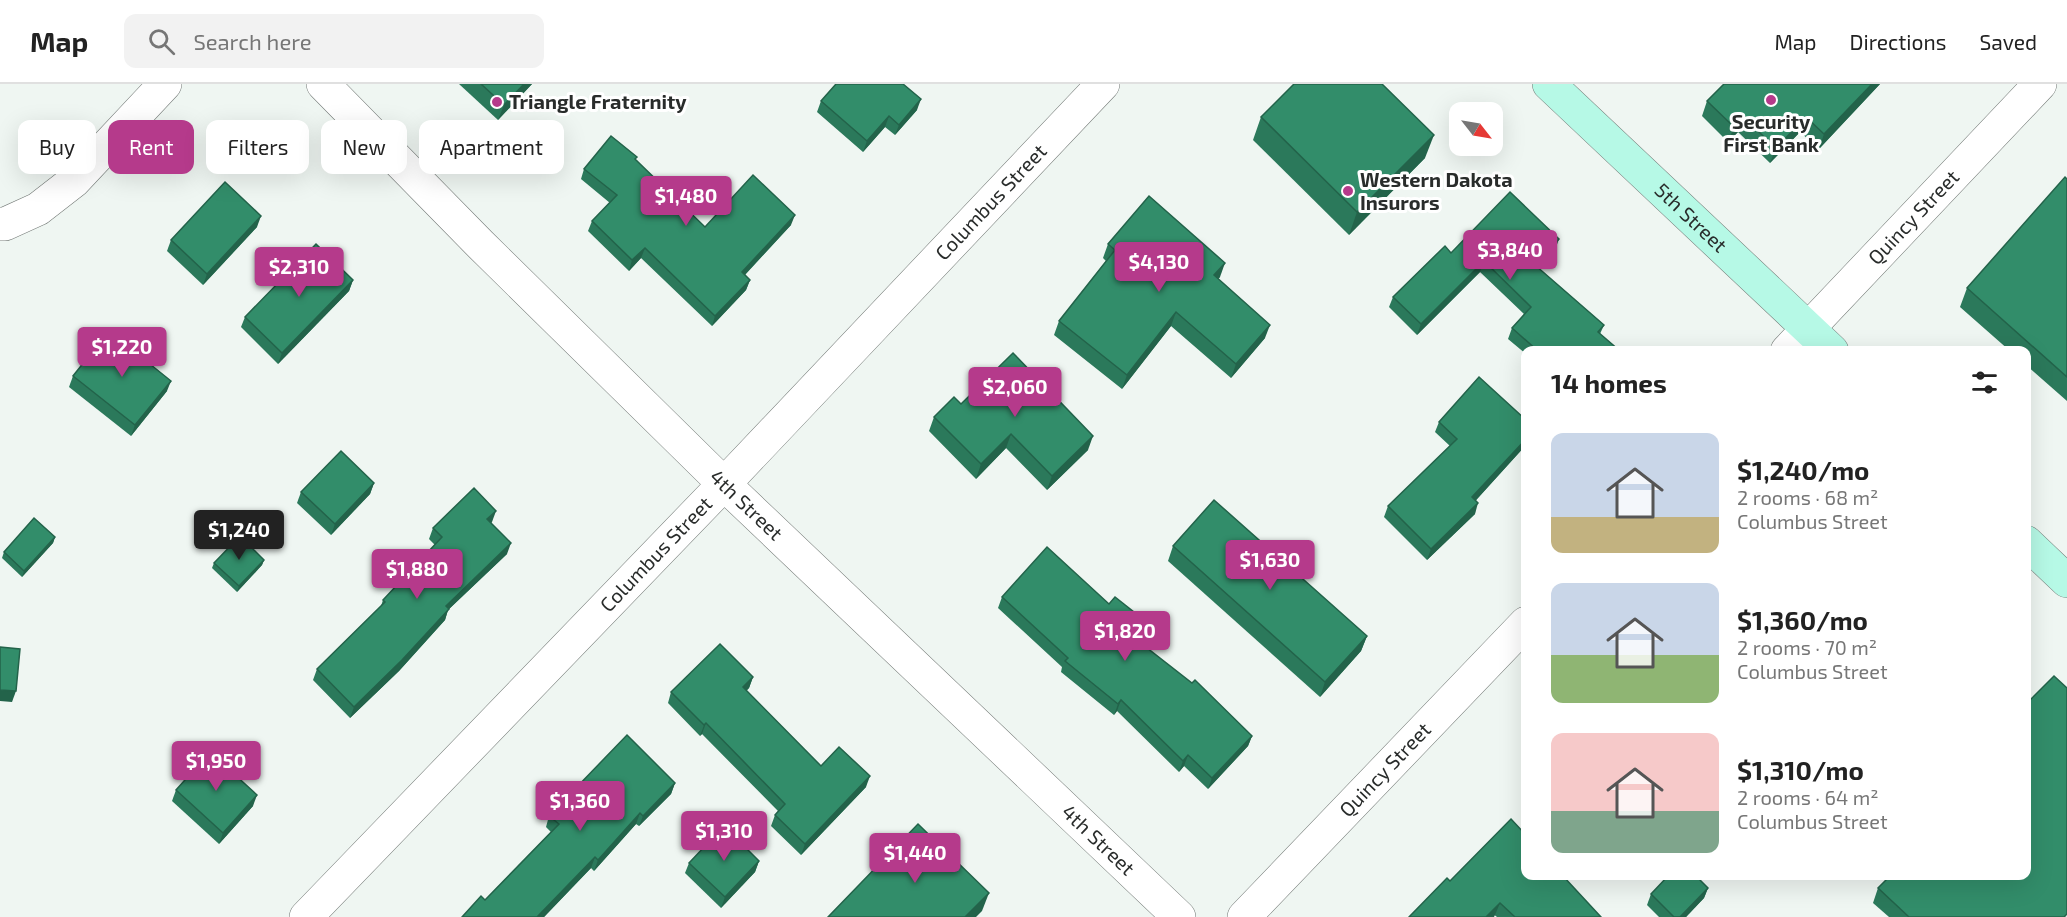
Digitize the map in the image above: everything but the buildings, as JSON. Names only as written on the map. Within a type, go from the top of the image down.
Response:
[{"type":"main road","name":"5th Street","points":[[1550,84],[1798,340],[1817,346]]},
{"type":"main road","points":[[2031,547],[2067,581]]},
{"type":"street","points":[[2,222],[38,209],[74,181],[165,84]]},
{"type":"street","name":"4th Street","points":[[323,84],[488,252],[724,484],[1179,917]]},
{"type":"street","name":"Columbus Street","points":[[306,917],[724,484],[1103,84]]},
{"type":"street","name":"Quincy Street","points":[[1798,340],[2040,84]]},
{"type":"street","name":"Quincy Street","points":[[1244,917],[1521,628]]},
{"type":"place","name":"Security First Bank","points":[[1771,100]]},
{"type":"place","name":"Triangle Fraternity","points":[[497,102]]},
{"type":"place","name":"Western Dakota Insurors","points":[[1348,191]]}]
